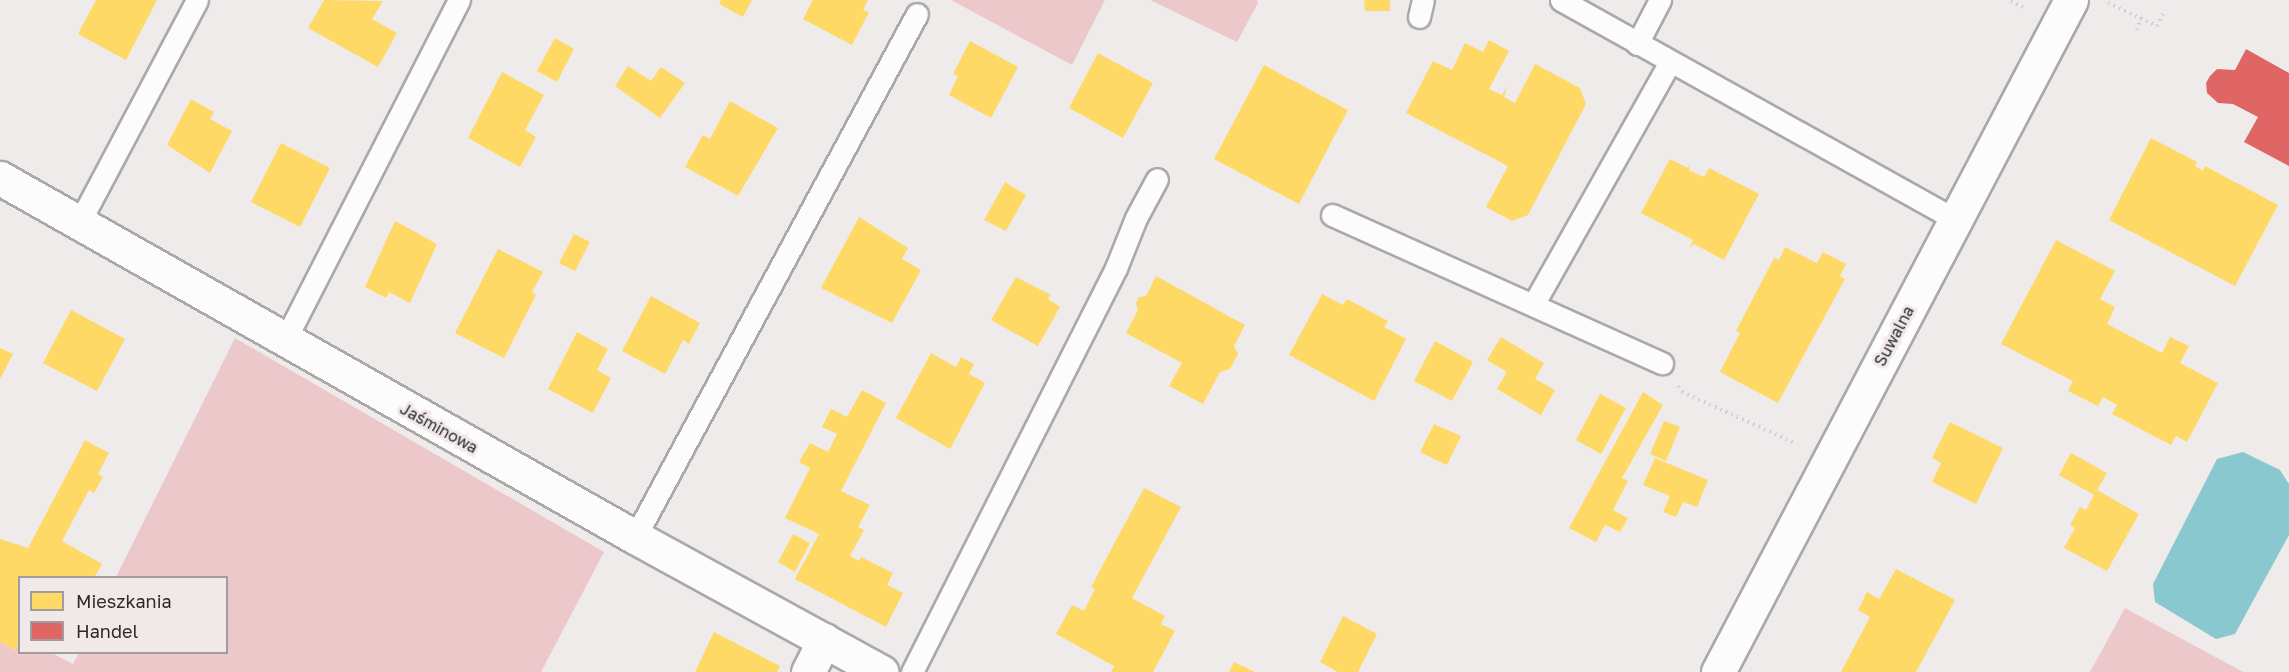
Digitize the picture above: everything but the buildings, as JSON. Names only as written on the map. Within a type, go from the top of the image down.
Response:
[{"type":"street","name":"Suwalna","points":[[1718,672],[2071,0]]},
{"type":"street","name":"Jaśminowa","points":[[0,178],[635,537],[882,672]]},
{"type":"street","points":[[808,672],[824,640]]},
{"type":"lane","points":[[79,223],[197,0]]},
{"type":"lane","points":[[285,340],[459,0]]},
{"type":"lane","points":[[1561,0],[1956,220]]},
{"type":"lane","points":[[1637,44],[1660,0]]},
{"type":"lane","points":[[635,537],[917,14]]},
{"type":"lane","points":[[1533,305],[1670,62]]},
{"type":"lane","points":[[912,672],[1116,268],[1136,218],[1157,179]]},
{"type":"lane","points":[[1332,215],[1662,363]]},
{"type":"path","points":[[2108,3],[2157,26],[2164,10]]},
{"type":"path","points":[[2137,30],[2142,18]]},
{"type":"path","points":[[1662,363],[1682,392],[1798,444]]},
{"type":"shaded area","points":[[951,0],[1105,0],[1072,65]]},
{"type":"shaded area","points":[[1150,0],[1257,0],[1258,3],[1237,42]]},
{"type":"shaded area","points":[[235,338],[604,552],[541,672],[0,672],[0,642],[15,650],[18,644],[18,654],[54,654],[73,664],[78,654],[228,654],[228,576],[116,576]]},
{"type":"shaded area","points":[[2125,608],[2243,672],[2090,672]]},
{"type":"water","points":[[2243,452],[2280,470],[2289,484],[2289,535],[2235,634],[2216,639],[2155,602],[2153,584],[2217,459]]}]
